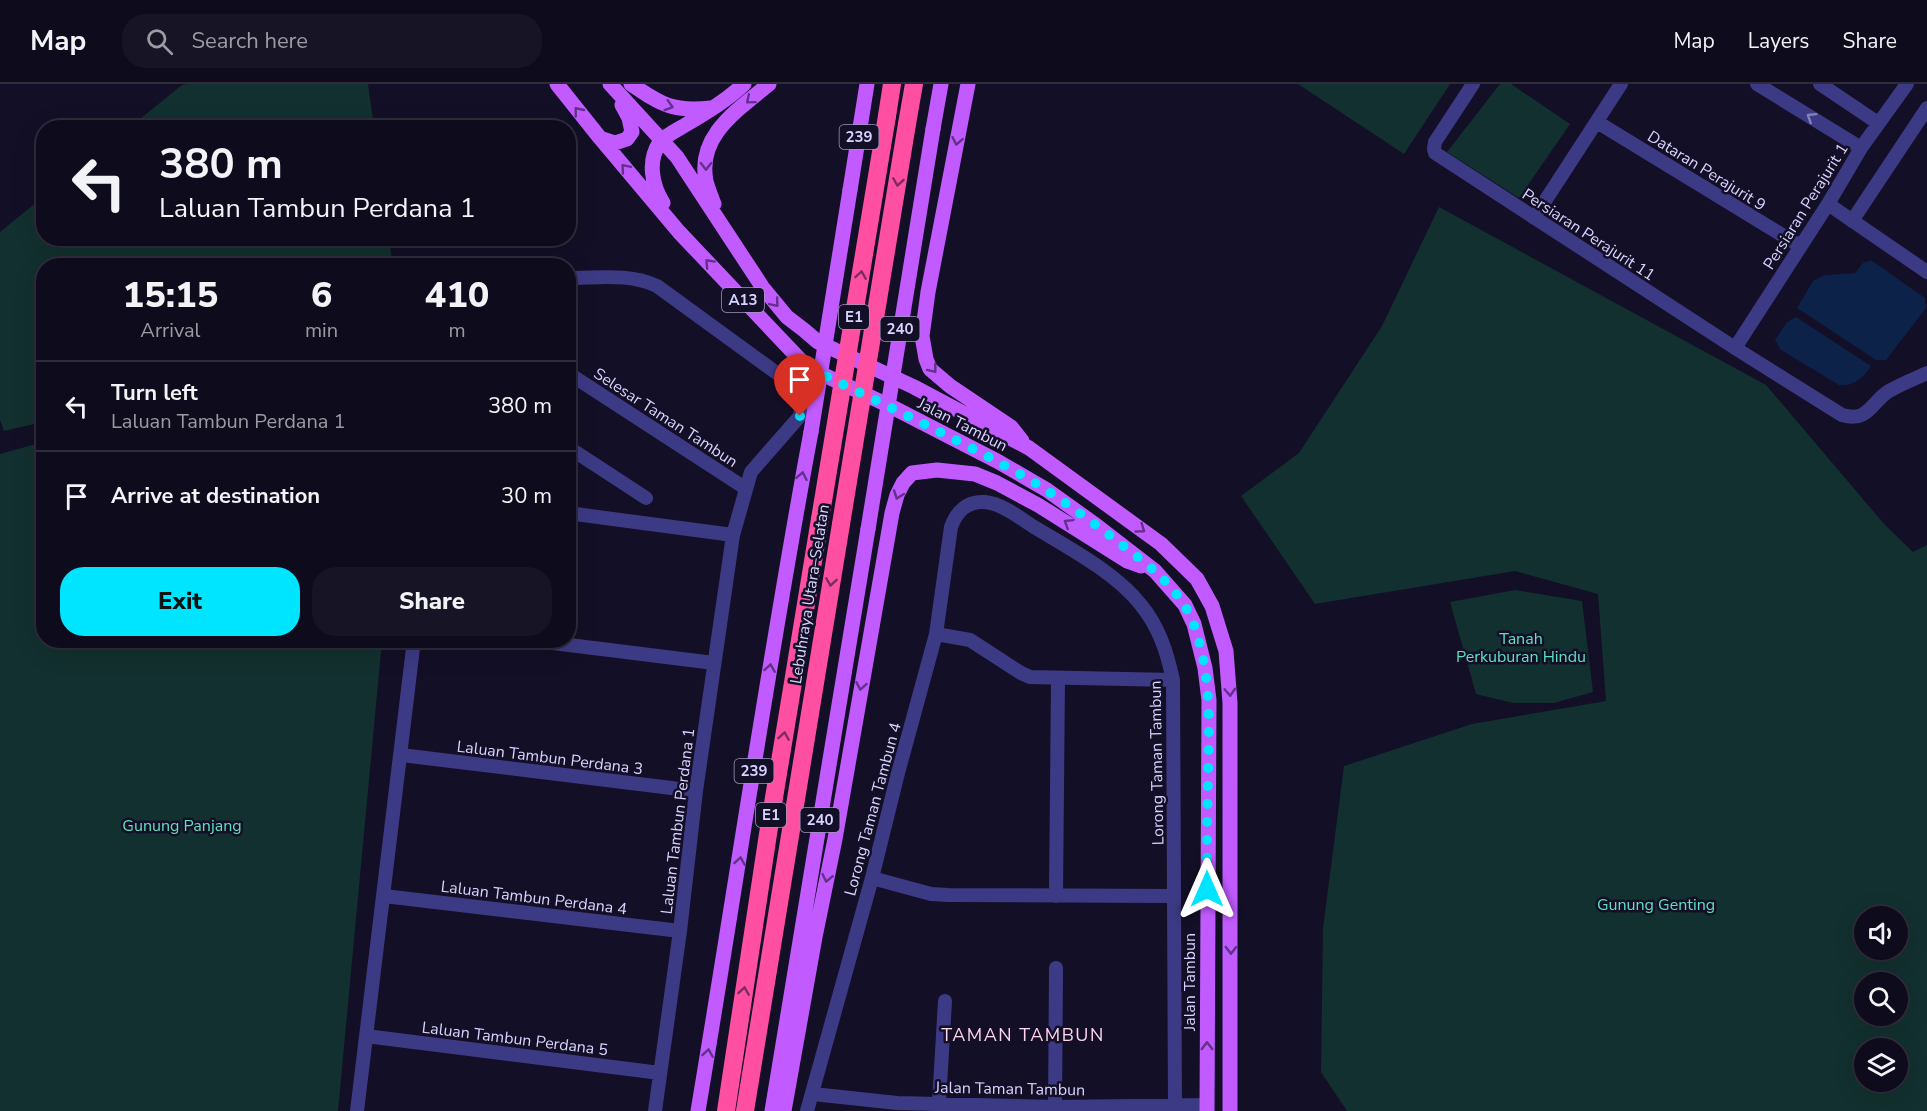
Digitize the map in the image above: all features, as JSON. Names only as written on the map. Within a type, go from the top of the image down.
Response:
[{"type":"highway","name":"Lebuhraya Utara–Selatan","points":[[726,1111],[768,834],[892,84]]},
{"type":"highway","name":"Lebuhraya Utara–Selatan","points":[[745,1111],[914,84]]},
{"type":"main road","name":"Jalan Tambun","points":[[557,84],[678,230],[807,367],[916,419],[1037,484],[1094,523],[1155,571],[1185,605],[1194,624],[1205,668],[1209,700],[1207,1108]]},
{"type":"main road","points":[[631,84],[660,104],[676,109],[713,108]]},
{"type":"main road","points":[[678,230],[657,192],[652,176],[653,157],[661,140],[729,98],[744,84]]},
{"type":"main road","points":[[721,225],[706,182],[706,153],[717,130],[769,84]]},
{"type":"main road","name":"239","points":[[698,1111],[786,561],[811,432],[867,84]]},
{"type":"main road","name":"240","points":[[772,1111],[941,84]]},
{"type":"main road","points":[[968,84],[928,292],[922,336],[930,369],[950,386],[1011,427],[1029,448]]},
{"type":"main road","name":"Jalan Tambun","points":[[611,85],[677,157],[763,288],[787,317],[818,342],[914,387],[1029,448],[1161,544],[1197,579],[1212,606],[1226,651],[1230,703],[1230,1111]]},
{"type":"main road","points":[[600,138],[615,143],[627,139],[632,132],[629,118],[611,85]]},
{"type":"main road","points":[[784,1111],[835,839],[892,513],[903,483],[912,473],[923,470],[975,474],[1038,505],[1126,561],[1155,571]]},
{"type":"street","name":"Persiaran Perajurit 11","points":[[1473,84],[1435,142],[1434,149],[1438,155],[1735,348],[1842,415],[1858,416],[1866,413],[1884,394],[1927,373]]},
{"type":"street","points":[[1534,218],[1622,84]]},
{"type":"street","points":[[1757,84],[1861,148]]},
{"type":"street","points":[[1820,84],[1878,123]]},
{"type":"street","name":"Persiaran Perajurit 1","points":[[1735,348],[1828,204],[1861,148],[1907,84]]},
{"type":"street","points":[[1852,220],[1927,108]]},
{"type":"street","name":"Dataran Perajurit 9","points":[[1597,122],[1800,246]]},
{"type":"street","points":[[1828,204],[1927,272]]},
{"type":"street","points":[[576,278],[630,278],[644,280],[657,286],[804,393]]},
{"type":"street","name":"Laluan Tambun Perdana 1","points":[[655,1111],[680,932],[696,791],[733,535],[751,472],[800,416],[807,367]]},
{"type":"street","name":"Selesar Taman Tambun","points":[[576,378],[745,488]]},
{"type":"street","points":[[576,452],[646,498]]},
{"type":"street","name":"Lorong Taman Tambun","points":[[957,514],[963,508],[977,502],[986,502],[1006,509],[1094,565],[1130,592],[1150,618],[1164,645],[1173,680],[1175,1108]]},
{"type":"street","points":[[576,514],[733,535]]},
{"type":"street","name":"Lorong Taman Tambun 4","points":[[807,1111],[872,878],[936,634],[951,526],[957,514]]},
{"type":"street","points":[[936,634],[970,640],[1030,677],[1173,680]]},
{"type":"street","points":[[576,646],[714,663]]},
{"type":"street","points":[[357,1111],[413,648]]},
{"type":"street","points":[[1056,896],[1058,678]]},
{"type":"street","name":"Laluan Tambun Perdana 3","points":[[400,755],[696,791]]},
{"type":"street","points":[[872,878],[931,894],[1174,896]]},
{"type":"street","name":"Laluan Tambun Perdana 4","points":[[384,896],[680,932]]},
{"type":"street","points":[[1055,1109],[1056,968]]},
{"type":"street","points":[[939,1103],[945,1001]]},
{"type":"street","name":"Laluan Tambun Perdana 5","points":[[366,1036],[660,1073]]},
{"type":"street","name":"Jalan Taman Tambun","points":[[813,1094],[897,1107],[939,1103],[1055,1109],[1207,1108]]},
{"type":"green space","points":[[368,84],[373,120],[139,120],[182,85]]},
{"type":"green space","points":[[1298,84],[1450,84],[1404,154]]},
{"type":"green space","points":[[1500,84],[1511,84],[1570,124],[1519,198],[1447,152]]},
{"type":"green space","points":[[36,203],[36,246],[390,246],[392,258],[36,258],[36,424],[4,431],[0,420],[0,232]]},
{"type":"green space","name":"Gunung Genting","points":[[1439,207],[1766,385],[1885,525],[1913,552],[1927,545],[1927,1111],[1347,1111],[1321,1072],[1323,928],[1344,766],[1472,724],[1606,701],[1598,594],[1515,571],[1315,604],[1241,496],[1299,453],[1382,326]]},
{"type":"green space","name":"Gunung Panjang","points":[[36,444],[36,648],[381,648],[338,1111],[0,1111],[0,454]]},
{"type":"green space","name":"Tanah Perkuburan Hindu","points":[[1515,590],[1582,601],[1593,692],[1554,703],[1513,703],[1476,694],[1450,602]]},
{"type":"water","points":[[1871,260],[1925,298],[1926,308],[1886,360],[1876,360],[1797,308],[1813,281],[1824,275],[1855,273],[1863,263]]},
{"type":"water","points":[[1796,317],[1871,366],[1861,378],[1853,383],[1839,385],[1781,350],[1775,340],[1787,322]]},
{"type":"district","name":"TAMAN TAMBUN","points":[[1023,1035]]},
{"type":"route","points":[[800,416],[807,367],[894,408],[997,461],[1047,490],[1094,523],[1155,571],[1171,587],[1185,605],[1194,624],[1205,668],[1209,700],[1207,889]]}]
